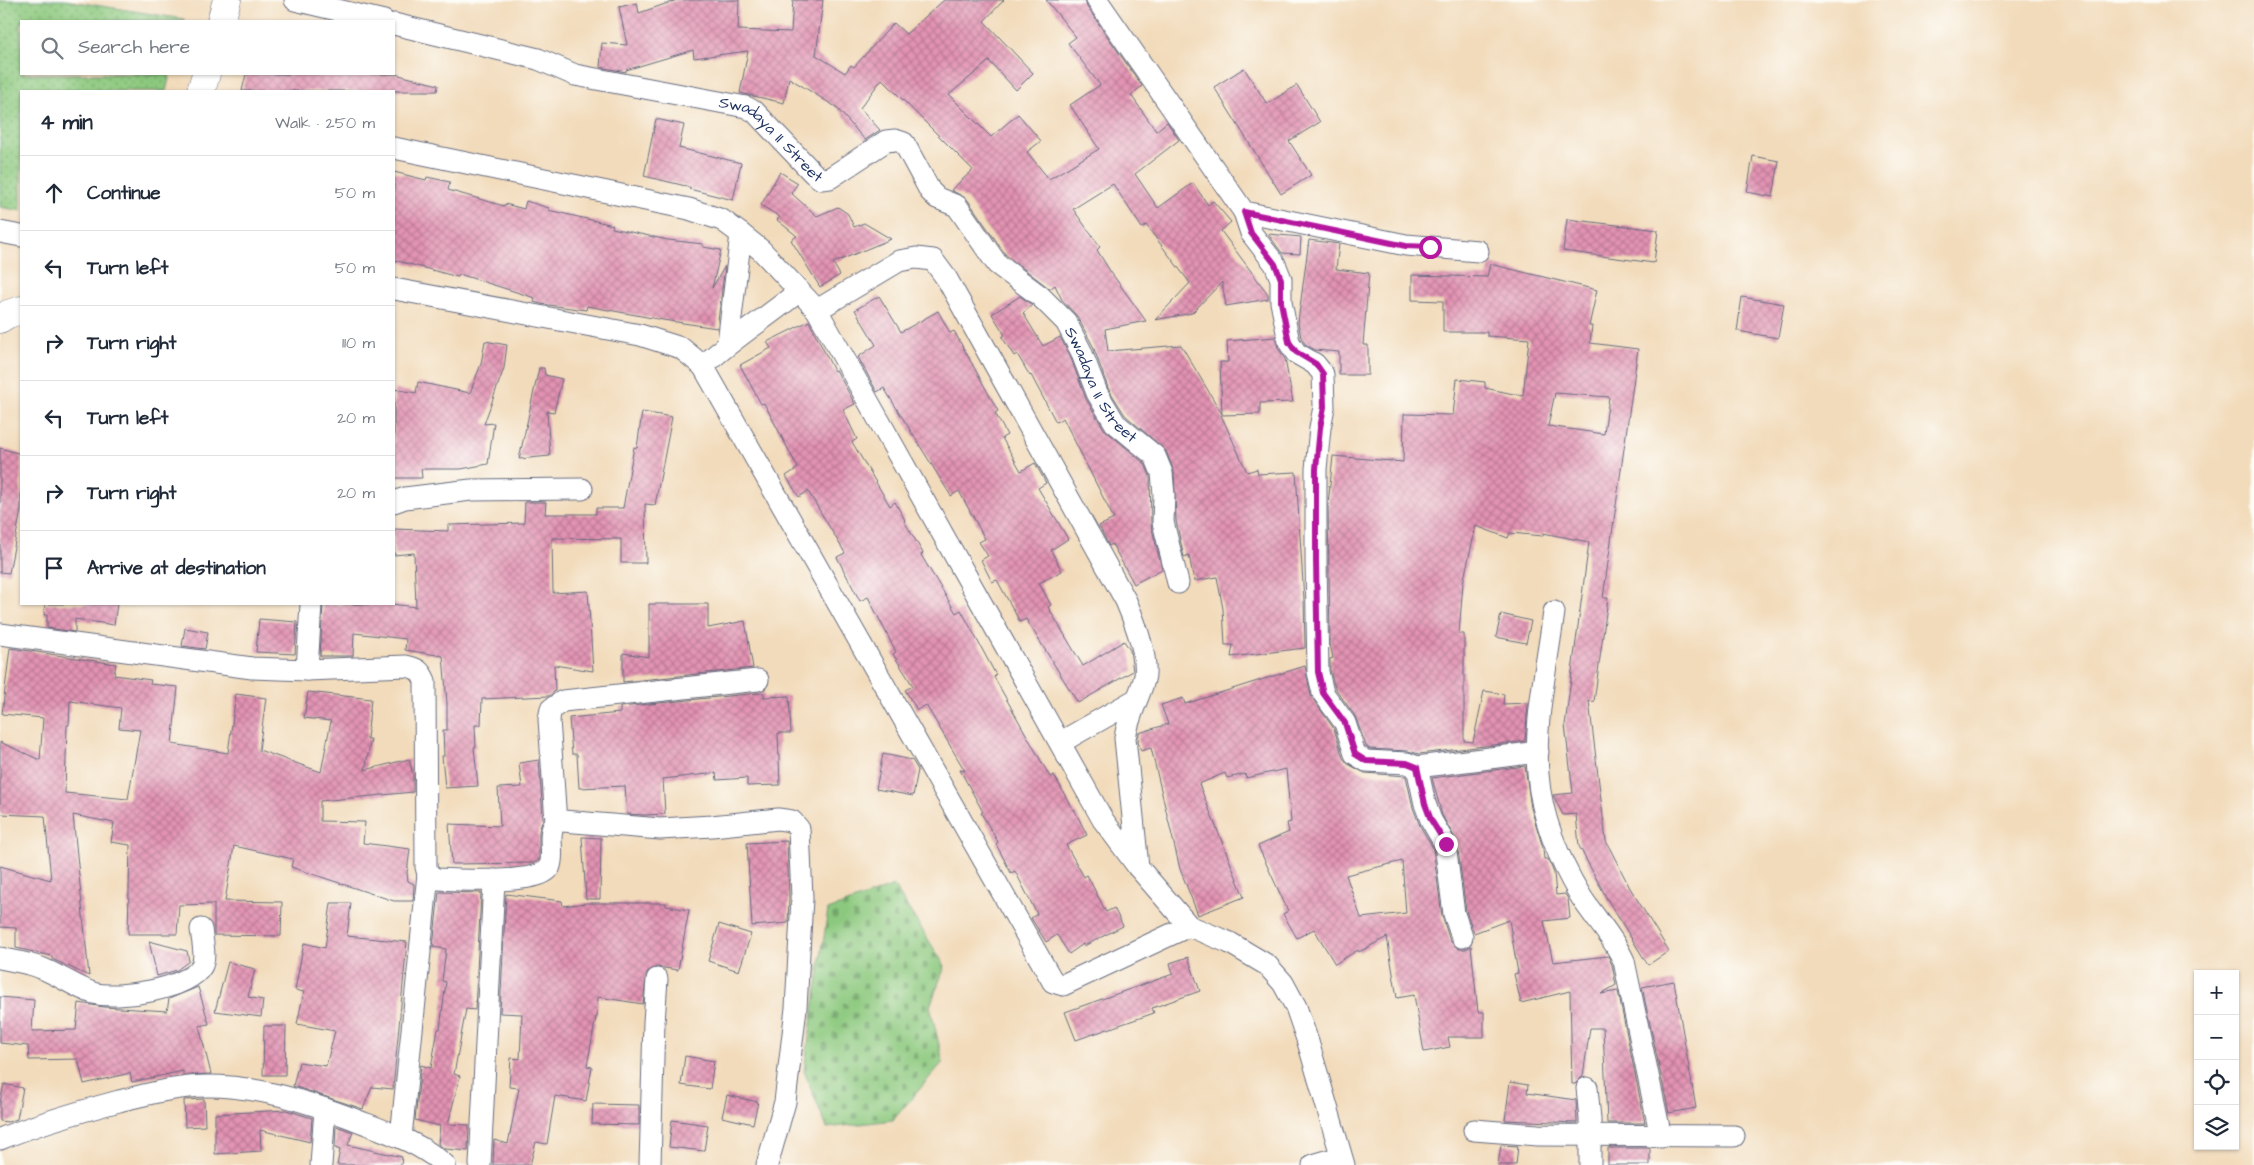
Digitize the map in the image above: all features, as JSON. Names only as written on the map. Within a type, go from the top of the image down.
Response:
[{"type":"street","points":[[221,20],[227,0]]},
{"type":"street","points":[[295,0],[380,20]]},
{"type":"street","points":[[1098,0],[1244,212],[1251,233],[1275,264],[1281,279],[1281,302],[1289,342],[1296,352],[1316,364],[1323,374],[1324,407],[1316,469],[1318,672],[1323,693],[1345,723],[1355,754],[1366,761],[1407,763],[1417,767],[1538,752]]},
{"type":"street","name":"Swadaya II Street","points":[[395,24],[538,59],[575,75],[746,107],[755,112],[821,179],[830,178],[886,142],[895,140],[904,143],[930,191],[937,198],[957,206],[998,264],[1040,296],[1066,322],[1081,350],[1097,393],[1115,423],[1155,456],[1162,473],[1164,496],[1163,522],[1178,583]]},
{"type":"street","points":[[201,90],[206,75]]},
{"type":"street","points":[[395,148],[689,209],[722,220],[761,250],[817,310],[1061,742],[1103,820],[1138,868],[1189,926],[1230,943],[1267,965],[1283,983],[1296,1007],[1308,1042],[1342,1161],[1313,1165]]},
{"type":"street","points":[[1244,212],[1406,246],[1478,251]]},
{"type":"street","points":[[0,232],[20,236]]},
{"type":"street","points":[[728,343],[741,234]]},
{"type":"street","points":[[817,310],[899,261],[916,258],[933,260],[947,279],[1126,601],[1135,624],[1144,662],[1145,678],[1127,721],[1125,738],[1138,868]]},
{"type":"street","points":[[395,289],[640,335],[681,348],[703,366],[1052,982],[1063,985],[1189,926]]},
{"type":"street","points":[[703,366],[728,343],[773,313],[799,292]]},
{"type":"street","points":[[0,319],[20,310]]},
{"type":"street","points":[[395,502],[405,498],[471,490],[582,489]]},
{"type":"street","points":[[307,670],[311,605]]},
{"type":"street","points":[[1554,612],[1540,717],[1538,774],[1543,802],[1553,840],[1580,896],[1616,943],[1624,961],[1661,1137]]},
{"type":"street","points":[[0,634],[252,668],[307,670],[406,666],[415,668],[422,673],[426,681],[426,867],[428,874],[401,1137]]},
{"type":"street","points":[[556,822],[549,719],[552,709],[562,701],[758,680]]},
{"type":"street","points":[[1061,742],[1135,700]]},
{"type":"street","points":[[1417,767],[1425,804],[1431,820],[1446,844],[1454,914],[1462,937]]},
{"type":"street","points":[[428,874],[436,880],[494,880],[540,876],[548,872],[551,865],[551,828],[556,822],[563,820],[660,829],[778,819],[792,821],[799,829],[802,898],[796,1008],[785,1102],[767,1165]]},
{"type":"street","points":[[480,1165],[494,880]]},
{"type":"street","points":[[0,958],[41,967],[93,993],[118,996],[140,994],[192,978],[202,966],[201,929]]},
{"type":"street","points":[[650,1165],[657,979]]},
{"type":"street","points":[[0,1139],[79,1110],[170,1088],[208,1086],[281,1095],[325,1109],[401,1137],[431,1153],[445,1165]]},
{"type":"street","points":[[1587,1088],[1590,1165]]},
{"type":"street","points":[[321,1165],[325,1109]]},
{"type":"street","points":[[1474,1130],[1538,1135],[1734,1136]]},
{"type":"green space","points":[[0,0],[64,0],[184,19],[20,20],[20,75],[170,75],[166,90],[20,90],[20,211],[0,207]]},
{"type":"green space","points":[[894,886],[945,966],[930,1006],[943,1062],[893,1120],[827,1128],[804,1071],[828,910]]},
{"type":"building","points":[[677,0],[739,0],[738,30],[791,32],[793,0],[823,0],[816,55],[845,73],[851,65],[854,67],[894,23],[906,34],[944,0],[1004,0],[984,21],[1033,73],[1016,90],[989,61],[949,95],[991,137],[1018,114],[1041,141],[1027,152],[1049,179],[1099,149],[1070,105],[1100,85],[1068,43],[1076,37],[1046,0],[1085,0],[1087,7],[1142,86],[1131,95],[1156,131],[1167,122],[1179,140],[1135,174],[1158,208],[1193,183],[1208,205],[1213,201],[1231,222],[1221,231],[1268,294],[1268,299],[1226,306],[1222,282],[1192,313],[1155,320],[1190,283],[1146,225],[1142,228],[1113,184],[1073,209],[1100,247],[1097,250],[1110,271],[1146,321],[1105,329],[1108,351],[1181,345],[1222,414],[1220,362],[1228,362],[1227,341],[1275,337],[1278,348],[1285,359],[1293,402],[1260,403],[1260,414],[1221,415],[1247,472],[1257,469],[1258,474],[1296,472],[1305,648],[1231,657],[1233,645],[1225,645],[1223,609],[1217,577],[1194,581],[1189,555],[1184,557],[1176,521],[1174,472],[1166,451],[1125,415],[1108,388],[1093,346],[1077,316],[1062,300],[1055,285],[1050,289],[1006,255],[967,199],[951,190],[973,170],[882,79],[860,108],[880,130],[865,140],[836,107],[789,78],[784,103],[740,93],[748,51],[694,58],[693,50],[626,70],[626,72],[600,67],[602,43],[627,45],[619,7],[637,3],[639,13]]},
{"type":"building","points":[[1244,68],[1267,104],[1297,85],[1320,122],[1289,141],[1311,175],[1281,194],[1214,87]]},
{"type":"building","points":[[395,74],[438,85],[437,91],[242,90],[246,75]]},
{"type":"building","points":[[656,119],[684,125],[679,148],[741,163],[733,200],[644,176]]},
{"type":"building","points":[[1753,156],[1779,161],[1773,197],[1747,192]]},
{"type":"building","points":[[395,172],[426,180],[427,177],[450,182],[448,190],[504,206],[505,204],[524,209],[526,201],[549,208],[548,210],[613,225],[612,228],[668,240],[703,244],[703,247],[721,250],[712,288],[725,266],[717,328],[587,306],[586,310],[541,304],[534,302],[535,298],[459,274],[458,277],[395,260]]},
{"type":"building","points":[[780,172],[798,183],[791,193],[817,216],[838,207],[848,214],[854,227],[864,223],[891,239],[833,263],[840,275],[820,287],[791,240],[797,236],[777,220],[780,217],[761,205]]},
{"type":"building","points":[[1567,219],[1658,230],[1654,263],[1563,251]]},
{"type":"building","points":[[1268,234],[1301,237],[1300,254],[1282,253]]},
{"type":"building","points":[[1309,240],[1339,244],[1336,269],[1369,273],[1363,345],[1368,345],[1368,375],[1339,375],[1339,352],[1315,350],[1305,344],[1301,337],[1298,322]]},
{"type":"building","points":[[1490,264],[1597,290],[1589,326],[1592,326],[1590,343],[1638,349],[1603,598],[1608,598],[1594,702],[1589,701],[1606,841],[1630,888],[1669,951],[1648,965],[1607,899],[1579,846],[1576,814],[1563,815],[1553,795],[1573,793],[1565,725],[1589,542],[1543,533],[1543,536],[1510,533],[1508,538],[1476,526],[1463,583],[1459,634],[1464,634],[1464,741],[1473,742],[1484,691],[1504,694],[1503,704],[1528,703],[1525,741],[1419,754],[1408,751],[1370,749],[1366,746],[1355,716],[1335,688],[1330,670],[1330,659],[1333,658],[1330,644],[1328,505],[1333,456],[1403,462],[1404,414],[1453,415],[1457,379],[1485,382],[1485,388],[1523,396],[1529,339],[1487,336],[1487,332],[1443,332],[1443,301],[1412,300],[1412,275],[1487,277]],"holes":[[[1555,393],[1609,397],[1604,434],[1548,426]]]},
{"type":"building","points":[[879,296],[901,332],[938,311],[950,333],[954,331],[998,411],[995,413],[1007,435],[1002,438],[1021,471],[1035,463],[1046,483],[1038,488],[1068,539],[1051,550],[1062,571],[1039,583],[1051,605],[1048,607],[1083,666],[1124,641],[1130,650],[1133,671],[1078,703],[1026,619],[1020,622],[997,580],[992,582],[981,560],[988,556],[979,542],[985,539],[959,491],[951,496],[884,388],[877,392],[858,357],[876,345],[855,310]]},
{"type":"building","points":[[1020,296],[1032,305],[1023,313],[1043,346],[1060,337],[1070,356],[1086,399],[1104,429],[1145,464],[1150,476],[1151,525],[1162,569],[1134,584],[1112,544],[1109,546],[1099,526],[1114,519],[1063,418],[1056,422],[1031,375],[1017,354],[1014,356],[1002,337],[1005,335],[992,314]]},
{"type":"building","points":[[1742,297],[1784,304],[1778,338],[1737,331]]},
{"type":"building","points":[[809,321],[834,371],[836,370],[855,404],[843,410],[857,439],[852,442],[890,506],[895,502],[923,553],[921,555],[956,613],[961,610],[996,675],[994,677],[1050,777],[1054,775],[1087,835],[1066,845],[1084,877],[1087,875],[1106,912],[1114,908],[1123,926],[1084,946],[1083,944],[1069,954],[1057,935],[1046,942],[1031,918],[1037,914],[1015,871],[1011,873],[996,844],[998,842],[960,770],[965,771],[926,705],[917,710],[905,690],[913,686],[893,654],[896,652],[868,597],[860,601],[843,569],[837,557],[845,553],[808,491],[799,497],[786,476],[798,468],[764,403],[761,404],[740,365],[771,348],[767,342]]},
{"type":"building","points":[[485,341],[507,345],[504,368],[484,424],[494,423],[488,464],[461,469],[421,469],[422,478],[395,478],[395,389],[416,393],[418,382],[470,393],[481,364]]},
{"type":"building","points":[[539,368],[544,368],[545,375],[562,379],[554,412],[547,411],[550,456],[519,459]]},
{"type":"building","points":[[642,412],[672,417],[655,505],[645,504],[646,563],[621,563],[621,539],[552,538],[553,593],[588,591],[593,671],[554,665],[555,691],[549,696],[482,699],[481,725],[475,725],[476,747],[474,747],[478,786],[445,788],[442,756],[444,756],[443,730],[447,730],[447,703],[443,656],[405,650],[406,639],[354,633],[353,656],[320,656],[323,605],[395,605],[416,607],[414,553],[395,555],[395,529],[448,531],[448,525],[524,523],[525,502],[546,502],[545,514],[596,514],[596,508],[623,508],[634,447],[637,448]]},
{"type":"building","points":[[0,448],[20,454],[20,515],[9,573],[0,572]]},
{"type":"building","points":[[649,604],[708,604],[708,628],[745,621],[753,668],[623,682],[623,653],[649,657]]},
{"type":"building","points":[[45,605],[117,605],[114,625],[75,619],[75,632],[47,628],[47,615],[44,615]]},
{"type":"building","points":[[1501,614],[1531,621],[1526,643],[1496,637]]},
{"type":"building","points":[[259,619],[297,622],[295,654],[256,652]]},
{"type":"building","points":[[185,628],[208,632],[205,649],[182,646]]},
{"type":"building","points":[[10,648],[116,664],[114,675],[151,680],[150,684],[178,687],[172,744],[228,753],[236,694],[266,698],[259,750],[321,772],[331,721],[304,718],[308,692],[371,699],[367,739],[371,739],[365,770],[409,759],[413,775],[413,792],[320,801],[320,821],[365,822],[363,843],[410,849],[407,873],[408,881],[414,884],[413,901],[394,901],[291,867],[293,859],[234,846],[225,901],[282,902],[281,936],[214,935],[214,904],[179,905],[177,934],[128,934],[130,845],[111,842],[114,823],[73,815],[89,976],[52,959],[52,956],[16,948],[16,928],[0,927],[0,866],[51,880],[45,816],[0,814],[0,742],[40,760],[43,718],[2,714]],"holes":[[[70,701],[121,708],[119,728],[140,730],[128,799],[65,793],[67,725],[69,725]]]},
{"type":"building","points":[[1305,666],[1311,696],[1334,729],[1343,758],[1348,764],[1365,773],[1406,776],[1413,808],[1420,826],[1433,848],[1442,916],[1450,941],[1459,949],[1466,949],[1471,946],[1478,1012],[1484,1012],[1484,1037],[1448,1037],[1450,1047],[1424,1052],[1414,995],[1397,998],[1387,937],[1359,952],[1358,950],[1335,964],[1314,929],[1297,938],[1283,914],[1288,911],[1258,846],[1289,832],[1287,823],[1291,822],[1286,769],[1246,778],[1245,774],[1227,778],[1225,773],[1199,784],[1244,897],[1198,915],[1180,869],[1151,748],[1141,751],[1138,742],[1139,733],[1168,724],[1161,705],[1183,698],[1185,704]],"holes":[[[1402,861],[1406,913],[1361,918],[1346,875]]]},
{"type":"building","points":[[764,693],[764,697],[789,696],[791,733],[778,733],[780,785],[747,786],[747,778],[717,780],[716,773],[663,779],[665,814],[644,815],[627,814],[625,786],[579,788],[577,754],[572,754],[569,718],[620,713],[620,707]]},
{"type":"building","points":[[883,754],[912,760],[918,770],[913,796],[876,789]]},
{"type":"building","points":[[539,760],[543,819],[539,831],[539,860],[533,863],[452,864],[449,824],[500,826],[498,788],[522,787],[519,763]]},
{"type":"building","points":[[1525,766],[1531,808],[1543,848],[1544,859],[1548,859],[1554,873],[1556,895],[1565,894],[1568,899],[1570,918],[1544,921],[1553,962],[1608,956],[1616,985],[1601,994],[1618,991],[1645,1123],[1607,1123],[1603,1028],[1590,1028],[1583,1076],[1575,1084],[1572,1084],[1570,991],[1521,1003],[1514,974],[1518,973],[1509,920],[1474,933],[1466,911],[1457,842],[1442,815],[1432,778]]},
{"type":"building","points":[[582,837],[601,838],[600,899],[586,899]]},
{"type":"building","points":[[787,841],[788,923],[752,926],[747,843]]},
{"type":"building","points":[[439,892],[481,893],[475,1010],[466,1009],[454,1074],[460,1076],[448,1124],[469,1125],[468,1151],[445,1149],[438,1144],[440,1126],[415,1120],[421,1065],[431,1068],[438,1029],[440,1029],[446,982],[442,981],[446,949],[433,947]]},
{"type":"building","points":[[506,894],[562,901],[563,906],[586,903],[666,903],[666,906],[689,910],[678,970],[657,967],[647,972],[643,1004],[598,997],[597,1017],[587,1066],[592,1067],[586,1101],[555,1096],[547,1144],[536,1142],[530,1165],[493,1165],[494,1140],[508,1144],[519,1088],[509,1087],[511,1058],[520,1059],[522,1014],[500,1013]]},
{"type":"building","points":[[331,903],[351,903],[347,936],[407,942],[393,1089],[372,1087],[363,1109],[293,1086],[299,1062],[326,1066],[335,1031],[297,1024],[304,992],[295,990],[304,943],[325,948]]},
{"type":"building","points":[[719,924],[751,934],[739,971],[708,961]]},
{"type":"building","points":[[149,941],[187,951],[189,961],[177,970],[157,976]]},
{"type":"building","points":[[1188,957],[1200,991],[1152,1008],[1154,1013],[1076,1040],[1065,1012],[1173,974],[1170,963]]},
{"type":"building","points":[[228,962],[255,969],[248,997],[263,1000],[261,1017],[215,1011]]},
{"type":"building","points":[[1674,981],[1696,1108],[1669,1113],[1642,987]]},
{"type":"building","points":[[198,987],[209,1024],[199,1026],[211,1074],[183,1075],[183,1071],[132,1082],[130,1073],[84,1084],[78,1059],[29,1060],[28,1046],[0,1043],[0,997],[34,1000],[32,1031],[76,1030],[79,1003],[104,1007],[167,1011],[169,999]]},
{"type":"building","points":[[264,1026],[286,1026],[285,1075],[263,1075]]},
{"type":"building","points":[[685,1056],[714,1061],[710,1089],[681,1085]]},
{"type":"building","points":[[1510,1082],[1528,1085],[1527,1093],[1576,1100],[1577,1123],[1505,1120]]},
{"type":"building","points":[[4,1084],[23,1088],[17,1119],[8,1122],[0,1121],[0,1102]]},
{"type":"building","points":[[727,1095],[758,1102],[753,1124],[722,1117]]},
{"type":"building","points":[[204,1099],[205,1126],[185,1127],[184,1100]]},
{"type":"building","points":[[593,1104],[639,1105],[639,1125],[592,1124]]},
{"type":"building","points":[[286,1110],[312,1118],[310,1142],[260,1130],[261,1151],[215,1154],[215,1114]]},
{"type":"building","points":[[672,1120],[708,1125],[704,1151],[669,1147]]},
{"type":"building","points":[[336,1126],[353,1132],[348,1145],[402,1157],[401,1165],[337,1165],[340,1150],[335,1148]]},
{"type":"building","points":[[1501,1145],[1518,1146],[1516,1165],[1498,1165]]},
{"type":"building","points":[[1608,1148],[1650,1148],[1650,1165],[1608,1165]]},
{"type":"route","points":[[1430,247],[1406,246],[1244,212],[1251,233],[1275,264],[1281,279],[1281,302],[1289,342],[1296,352],[1316,364],[1323,374],[1325,388],[1324,407],[1316,469],[1316,637],[1318,672],[1323,693],[1345,723],[1355,754],[1366,761],[1407,763],[1417,767],[1420,773],[1425,804],[1431,820],[1446,844]]}]
